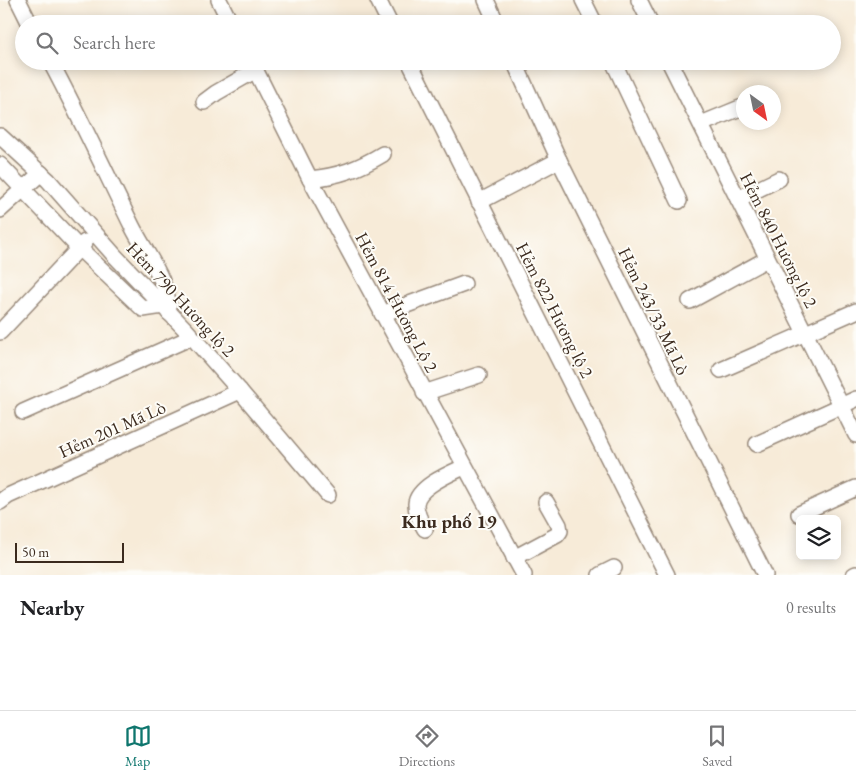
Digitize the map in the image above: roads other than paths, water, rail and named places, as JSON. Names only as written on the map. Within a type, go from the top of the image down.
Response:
[{"type":"street","points":[[18,0],[26,15]]},
{"type":"street","points":[[219,0],[226,15]]},
{"type":"street","points":[[378,0],[386,15]]},
{"type":"street","points":[[486,0],[493,15]]},
{"type":"street","points":[[583,0],[590,15]]},
{"type":"street","points":[[639,0],[646,15]]},
{"type":"street","points":[[0,165],[79,248],[143,309],[166,309],[169,300],[162,280],[135,232],[54,70]]},
{"type":"street","points":[[204,102],[247,70]]},
{"type":"street","name":"Hẻm 814 Hương Lộ 2","points":[[256,70],[310,179],[524,575]]},
{"type":"street","name":"Hẻm 822 Hương lộ 2","points":[[414,70],[667,575]]},
{"type":"street","name":"Hẻm 243/33 Mã Lò","points":[[518,70],[559,160],[765,575]]},
{"type":"street","points":[[617,70],[680,201]]},
{"type":"street","name":"Hẻm 840 Hương lộ 2","points":[[674,70],[856,435]]},
{"type":"street","points":[[701,124],[736,110]]},
{"type":"street","name":"Hẻm 790 Hương lộ 2","points":[[0,136],[40,173],[192,337],[328,494]]},
{"type":"street","points":[[310,179],[331,177],[362,166],[383,154]]},
{"type":"street","points":[[480,202],[559,160]]},
{"type":"street","points":[[0,210],[40,173]]},
{"type":"street","points":[[738,199],[779,179]]},
{"type":"street","points":[[0,332],[93,232]]},
{"type":"street","points":[[690,301],[768,259]]},
{"type":"street","points":[[382,314],[464,284]]},
{"type":"street","points":[[722,370],[856,311]]},
{"type":"street","points":[[23,412],[192,337]]},
{"type":"street","points":[[424,393],[479,375]]},
{"type":"street","name":"Hẻm 201 Mã Lò","points":[[1,500],[240,392]]},
{"type":"street","points":[[757,444],[856,399]]},
{"type":"street","points":[[425,529],[417,514],[416,502],[419,496],[440,478],[464,467]]},
{"type":"street","points":[[799,514],[856,488]]},
{"type":"street","points":[[514,558],[557,535],[560,530],[546,502]]},
{"type":"street","points":[[600,575],[614,568]]},
{"type":"district","name":"Khu phố 19","points":[[449,521]]}]
